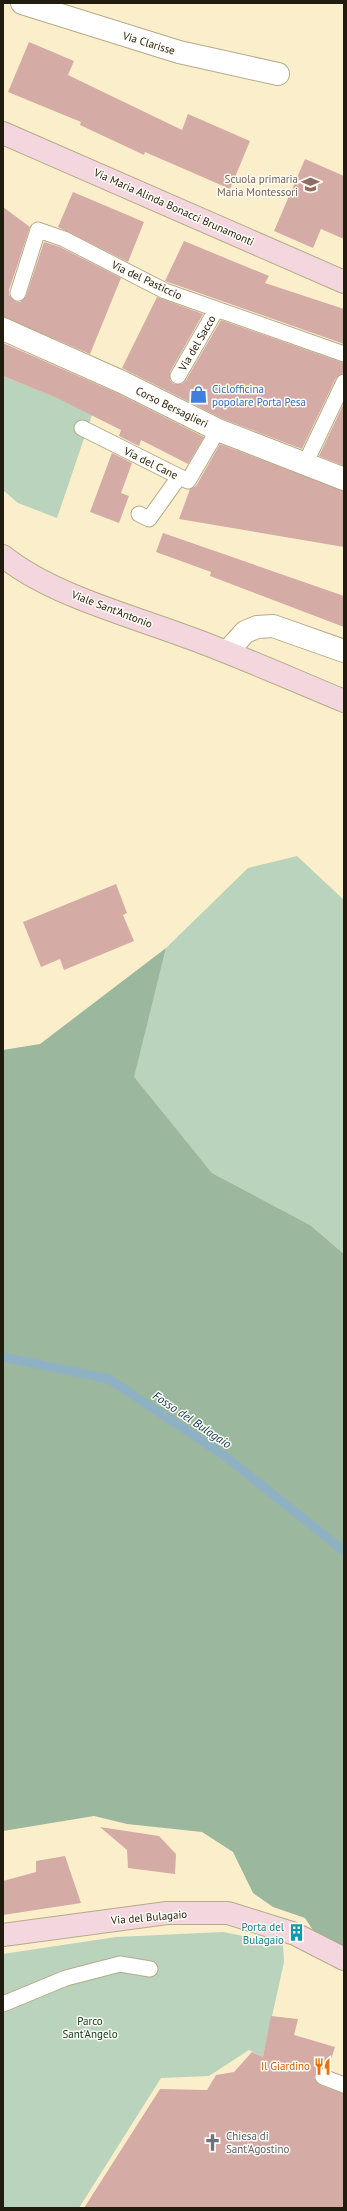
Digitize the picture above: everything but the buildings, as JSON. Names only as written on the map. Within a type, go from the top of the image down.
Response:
[{"type":"main road","name":"Via Maria Alinda Bonacci Brunamonti","points":[[3,133],[344,282]]},
{"type":"main road","name":"Viale Sant'Antonio","points":[[3,556],[19,569],[73,595],[228,652],[344,702]]},
{"type":"main road","name":"Via del Bulagaio","points":[[3,1935],[167,1914],[228,1913],[296,1934],[344,1959]]},
{"type":"street","name":"Via Clarisse","points":[[22,3],[179,52],[278,74]]},
{"type":"street","name":"Corso Bersaglieri","points":[[7,327],[44,346],[163,397],[218,430],[344,479]]},
{"type":"street","points":[[228,652],[245,632],[257,627],[273,626],[344,651]]},
{"type":"lane","name":"Via del Pasticcio","points":[[18,293],[38,230],[64,239],[165,291],[344,354]]},
{"type":"lane","name":"Via del Sacco","points":[[178,376],[216,310]]},
{"type":"lane","points":[[305,464],[344,382]]},
{"type":"lane","name":"Via del Cane","points":[[82,428],[188,481],[218,430]]},
{"type":"lane","points":[[139,514],[149,518],[179,477]]},
{"type":"lane","points":[[3,2004],[66,1978],[120,1964],[150,1969]]},
{"type":"lane","points":[[323,2077],[344,2085]]},
{"type":"green space","points":[[3,376],[60,399],[92,415],[57,518],[18,503],[3,490]]},
{"type":"green space","points":[[297,856],[344,900],[344,1254],[310,1225],[212,1173],[133,1077],[166,948],[248,868]]},
{"type":"green space","points":[[166,948],[134,1077],[212,1173],[310,1225],[344,1254],[344,1951],[316,1935],[305,1918],[273,1907],[253,1893],[233,1852],[202,1832],[127,1824],[94,1816],[3,1831],[3,1050],[40,1044]]},
{"type":"green space","name":"Parco Sant'Angelo","points":[[223,1932],[283,1944],[284,1962],[263,2057],[249,2050],[209,2076],[161,2078],[79,2208],[3,2208],[3,1954],[116,1937]]},
{"type":"waterway","name":"Fosso del Bulagaio","points":[[3,1357],[109,1379],[225,1456],[344,1551]]},
{"type":"place","name":"Scuola primaria Maria Montessori","points":[[311,185]]},
{"type":"place","name":"Ciclofficina popolare Porta Pesa","points":[[199,395]]},
{"type":"place","name":"Porta del Bulagaio","points":[[297,1933]]},
{"type":"place","name":"Il Giardino","points":[[323,2066]]},
{"type":"place","name":"Chiesa di Sant'Agostino","points":[[213,2142]]}]
